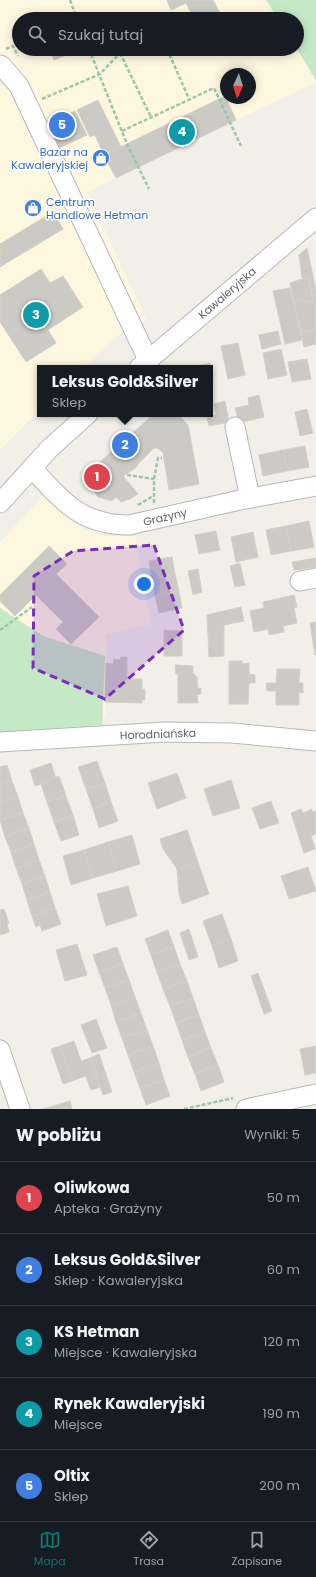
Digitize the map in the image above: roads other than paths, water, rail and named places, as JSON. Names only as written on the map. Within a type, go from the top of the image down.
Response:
[{"type":"street","points":[[0,65],[19,86],[144,364]]},
{"type":"street","name":"Kawaleryjska","points":[[144,364],[316,218]]},
{"type":"street","points":[[0,503],[32,468],[85,417]]},
{"type":"street","points":[[235,426],[250,498]]},
{"type":"street","name":"Grażyny","points":[[32,468],[73,509],[91,520],[111,525],[129,525],[250,498],[316,486]]},
{"type":"street","name":"Horodniańska","points":[[0,742],[164,732],[232,733],[316,741]]},
{"type":"street","points":[[0,1050],[20,1109]]},
{"type":"street","points":[[246,1109],[316,1094]]},
{"type":"place","name":"Oltix","points":[[62,125]]},
{"type":"place","name":"Rynek Kawaleryjski","points":[[182,132]]},
{"type":"place","name":"Bazar na Kawaleryjskiej","points":[[101,158]]},
{"type":"place","name":"Centrum Handlowe Hetman","points":[[33,208]]},
{"type":"place","name":"KS Hetman","points":[[36,315]]},
{"type":"place","name":"Leksus Gold&Silver","points":[[125,445]]},
{"type":"place","name":"Oliwkowa","points":[[97,477]]}]
